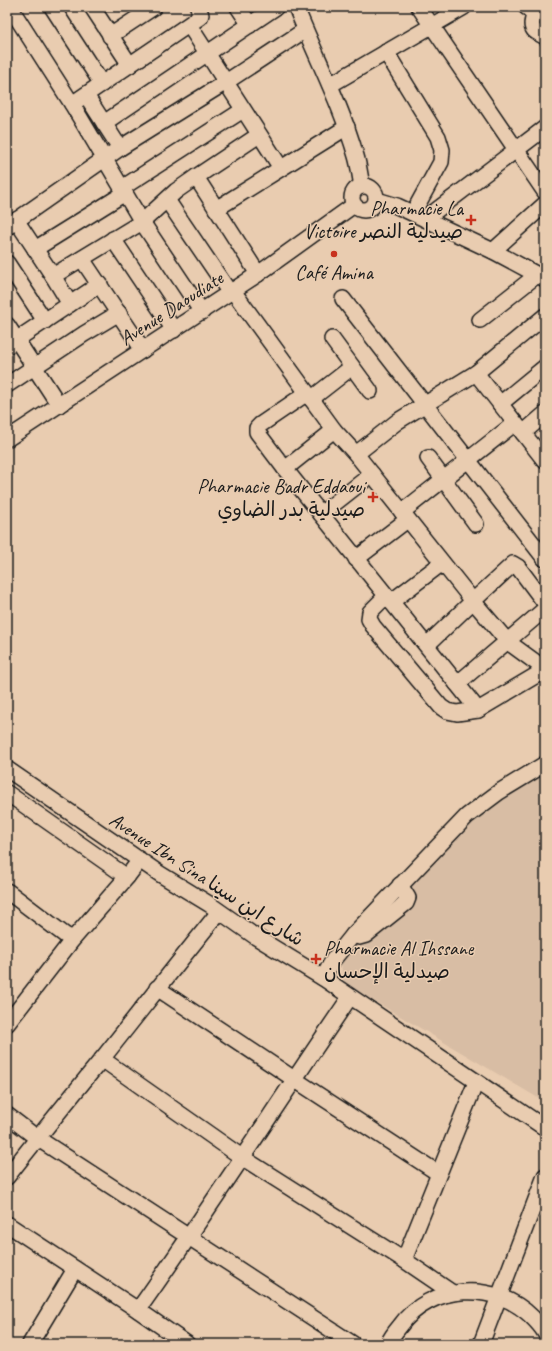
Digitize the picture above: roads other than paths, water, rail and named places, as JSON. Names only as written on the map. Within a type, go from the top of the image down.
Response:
[{"type":"street","points":[[10,7],[72,104],[142,222],[202,312]]},
{"type":"street","points":[[52,7],[102,84]]},
{"type":"street","points":[[110,36],[154,7]]},
{"type":"street","points":[[72,104],[200,17],[201,15],[198,7]]},
{"type":"street","points":[[238,7],[250,25]]},
{"type":"street","points":[[104,123],[276,7]]},
{"type":"street","points":[[296,7],[347,127],[356,157],[362,186]]},
{"type":"street","points":[[419,7],[545,192]]},
{"type":"street","points":[[330,85],[464,7]]},
{"type":"street","points":[[526,7],[532,11],[534,15],[532,26],[534,30],[545,37]]},
{"type":"street","points":[[94,8],[130,66]]},
{"type":"street","points":[[189,25],[281,168]]},
{"type":"street","points":[[70,304],[35,249],[11,224],[120,148],[226,82],[305,30]]},
{"type":"street","points":[[386,52],[438,137],[442,150],[441,162],[419,216]]},
{"type":"street","points":[[86,95],[120,148]]},
{"type":"street","points":[[35,249],[124,191],[243,110]]},
{"type":"street","points":[[216,208],[347,127]]},
{"type":"street","points":[[419,216],[516,150],[545,128]]},
{"type":"street","points":[[53,276],[142,222],[196,177],[259,135]]},
{"type":"street","points":[[196,177],[258,274]]},
{"type":"street","points":[[362,186],[368,186],[373,189],[377,200],[370,209],[365,210],[359,209],[354,205],[352,196],[354,191],[362,186]]},
{"type":"street","points":[[167,200],[232,292],[334,430],[356,454],[442,563],[508,642],[545,670],[478,710],[457,713],[447,711],[441,707],[372,626],[369,619],[370,612],[442,563]]},
{"type":"street","points":[[377,200],[419,216],[493,251],[542,279],[480,320]]},
{"type":"street","points":[[493,251],[545,204]]},
{"type":"street","name":"Avenue Daoudiate","points":[[7,439],[232,292],[354,205]]},
{"type":"street","points":[[113,239],[174,330]]},
{"type":"street","points":[[82,259],[143,350]]},
{"type":"street","points":[[7,263],[45,321]]},
{"type":"street","points":[[12,343],[100,284]]},
{"type":"street","points":[[343,299],[545,559]]},
{"type":"street","points":[[7,385],[119,313]]},
{"type":"street","points":[[356,454],[398,421],[476,373],[545,316]]},
{"type":"street","points":[[7,325],[12,343],[34,367],[59,405]]},
{"type":"street","points":[[332,339],[370,390]]},
{"type":"street","points":[[500,404],[545,366]]},
{"type":"street","points":[[352,367],[309,396],[260,425],[257,432],[356,559],[478,710]]},
{"type":"street","points":[[476,373],[519,428],[543,452]]},
{"type":"street","points":[[356,559],[443,480],[468,461],[519,428],[545,414]]},
{"type":"street","points":[[285,469],[334,430]]},
{"type":"street","points":[[428,458],[476,524]]},
{"type":"street","points":[[321,514],[372,474]]},
{"type":"street","points":[[427,645],[513,564],[518,567],[545,603]]},
{"type":"street","points":[[457,684],[545,609]]},
{"type":"street","points":[[324,978],[333,960],[354,935],[467,816],[500,792],[545,764]]},
{"type":"street","name":"Avenue Ibn Sina شارع ابن سينا","points":[[7,769],[256,937],[324,978],[545,1128]]},
{"type":"street","points":[[7,793],[127,877]]},
{"type":"street","points":[[7,1024],[73,939],[140,860]]},
{"type":"street","points":[[8,893],[73,939]]},
{"type":"street","points":[[7,1177],[219,912]]},
{"type":"street","points":[[157,988],[438,1173]]},
{"type":"street","points":[[138,1310],[243,1158],[294,1079],[350,997]]},
{"type":"street","points":[[102,1059],[243,1158],[404,1260],[451,1292]]},
{"type":"street","points":[[404,1260],[476,1082]]},
{"type":"street","points":[[7,1115],[37,1138],[353,1344]]},
{"type":"street","points":[[482,1344],[545,1176]]},
{"type":"street","points":[[7,1224],[187,1344]]},
{"type":"street","points":[[30,1344],[75,1269]]},
{"type":"street","points":[[388,1344],[390,1338],[406,1317],[427,1302],[451,1292],[476,1291],[500,1296],[523,1308],[542,1327],[545,1333]]},
{"type":"place","name":"Pharmacie La Victoire صيدلية النصر","points":[[471,220]]},
{"type":"place","name":"Café Amina","points":[[334,254]]},
{"type":"place","name":"Pharmacie Badr Eddaoui صيدلية بدر الضاوي","points":[[373,497]]},
{"type":"place","name":"Pharmacie Al Ihssane صيدلية الإحسان","points":[[316,959]]}]
